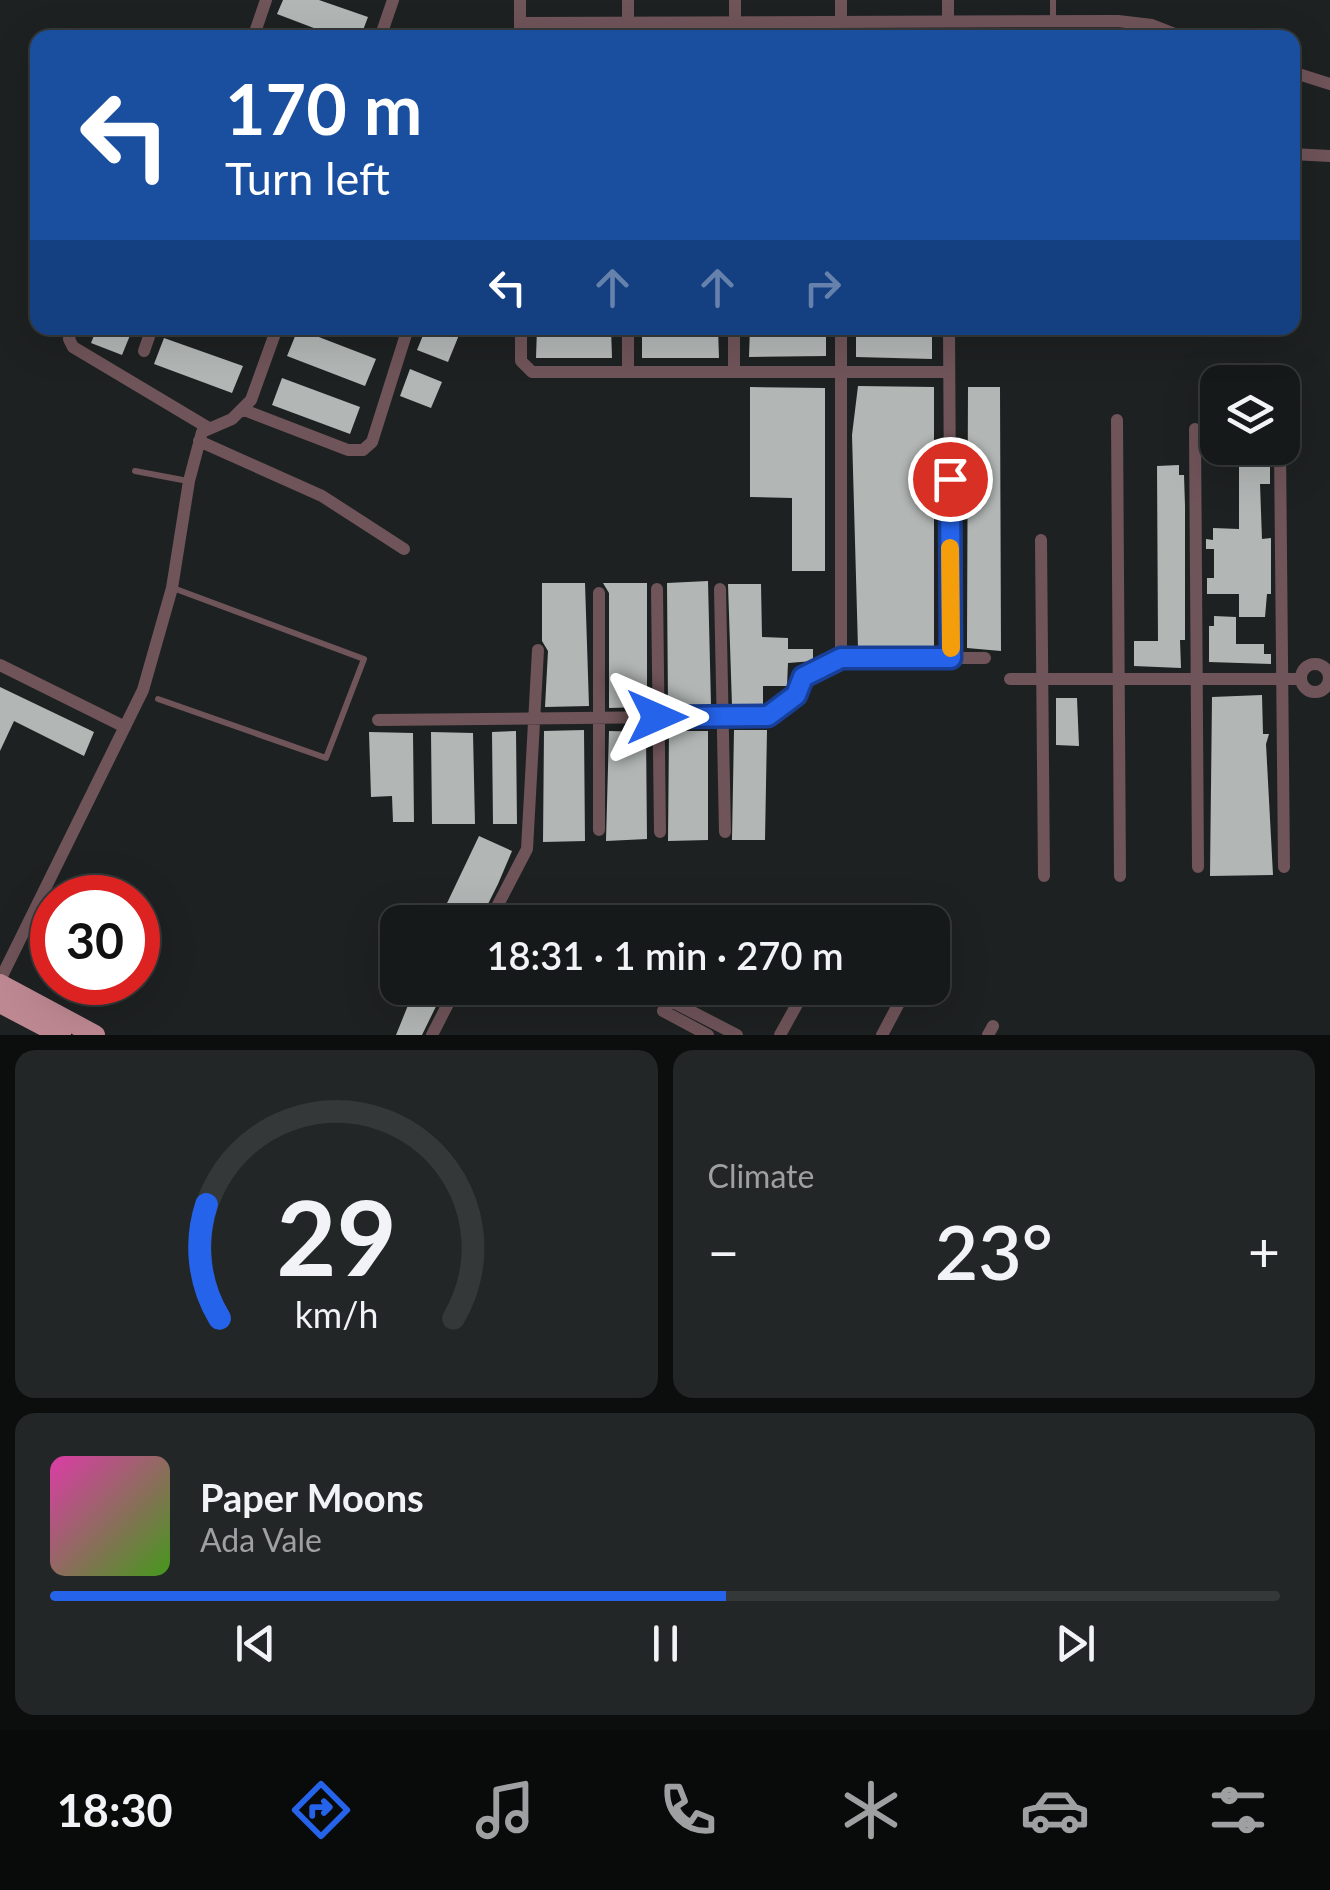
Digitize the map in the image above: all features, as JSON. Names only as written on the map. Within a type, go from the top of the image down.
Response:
[{"type":"main road","points":[[0,982],[95,1035]]},
{"type":"main road","points":[[0,1002],[61,1035]]},
{"type":"street","points":[[256,30],[266,0]]},
{"type":"street","points":[[383,30],[393,0]]},
{"type":"street","points":[[520,0],[520,30],[628,22],[1118,20],[1165,30]]},
{"type":"street","points":[[628,0],[628,30]]},
{"type":"street","points":[[735,0],[735,30]]},
{"type":"street","points":[[841,0],[841,30]]},
{"type":"street","points":[[948,0],[948,30]]},
{"type":"street","points":[[1300,75],[1330,84]]},
{"type":"street","points":[[1300,154],[1330,156]]},
{"type":"street","points":[[70,335],[73,347],[207,427]]},
{"type":"street","points":[[144,351],[150,335]]},
{"type":"street","points":[[0,982],[143,690],[172,588],[199,441],[207,427],[244,410],[274,335]]},
{"type":"street","points":[[244,410],[348,450],[363,450],[372,442],[406,335]]},
{"type":"street","points":[[520,335],[525,369],[950,372]]},
{"type":"street","points":[[628,335],[628,370]]},
{"type":"street","points":[[734,335],[734,371]]},
{"type":"street","points":[[841,658],[842,335]]},
{"type":"street","points":[[949,335],[951,658]]},
{"type":"street","points":[[1117,420],[1120,876]]},
{"type":"street","points":[[1195,428],[1198,867]]},
{"type":"street","points":[[199,441],[322,496],[404,549]]},
{"type":"street","points":[[1280,465],[1284,867]]},
{"type":"street","points":[[1041,540],[1044,876]]},
{"type":"street","points":[[657,589],[660,832]]},
{"type":"street","points":[[720,589],[724,832]]},
{"type":"street","points":[[599,593],[600,830]]},
{"type":"street","points":[[498,905],[526,849],[538,650]]},
{"type":"street","points":[[378,720],[768,716],[796,695],[803,677],[841,658],[985,658]]},
{"type":"street","points":[[1010,679],[1301,679],[1304,670],[1316,664],[1329,677]]},
{"type":"street","points":[[0,665],[125,726]]},
{"type":"street","points":[[708,1035],[687,1030],[663,1011],[671,1002],[736,1035]]},
{"type":"street","points":[[432,1035],[447,1005]]},
{"type":"street","points":[[780,1035],[797,1005]]},
{"type":"street","points":[[882,1035],[899,1005]]},
{"type":"lane","points":[[1053,0],[1053,21]]},
{"type":"lane","points":[[136,471],[189,482]]},
{"type":"lane","points":[[158,699],[326,758],[364,659],[172,588]]},
{"type":"building","points":[[283,0],[319,0],[368,17],[363,30],[319,30],[277,14]]},
{"type":"building","points":[[94,335],[130,335],[122,355],[91,343]]},
{"type":"building","points":[[296,335],[314,335],[376,359],[365,386],[287,356]]},
{"type":"building","points":[[423,335],[459,335],[448,362],[417,350]]},
{"type":"building","points":[[537,335],[611,335],[612,358],[536,358]]},
{"type":"building","points":[[642,335],[718,335],[719,358],[642,358]]},
{"type":"building","points":[[750,335],[826,335],[826,356],[749,357]]},
{"type":"building","points":[[856,335],[932,335],[932,359],[856,357]]},
{"type":"building","points":[[164,338],[243,366],[232,393],[154,364]]},
{"type":"building","points":[[410,369],[442,382],[431,408],[400,396]]},
{"type":"building","points":[[282,378],[360,407],[350,434],[272,405]]},
{"type":"building","points":[[858,386],[934,387],[934,648],[858,648],[852,435]]},
{"type":"building","points":[[750,387],[825,388],[825,571],[792,571],[792,498],[750,497]]},
{"type":"building","points":[[968,387],[1000,387],[1001,651],[967,648]]},
{"type":"building","points":[[1179,465],[1179,475],[1184,475],[1185,506],[1185,640],[1180,640],[1181,668],[1134,666],[1134,641],[1158,641],[1157,466]]},
{"type":"building","points":[[1239,465],[1270,465],[1270,484],[1260,484],[1262,539],[1271,538],[1271,594],[1267,594],[1265,617],[1239,617],[1239,594],[1207,594],[1207,578],[1214,578],[1214,549],[1206,549],[1206,539],[1213,540],[1213,528],[1239,529]]},
{"type":"building","points":[[708,581],[711,706],[668,707],[667,583]]},
{"type":"building","points":[[542,583],[585,583],[589,706],[545,707],[548,651],[542,641]]},
{"type":"building","points":[[603,583],[647,583],[647,707],[609,708],[609,593]]},
{"type":"building","points":[[728,584],[761,584],[762,637],[788,638],[788,649],[813,649],[813,661],[788,663],[787,686],[763,686],[763,706],[732,706]]},
{"type":"building","points":[[1214,616],[1236,617],[1236,644],[1264,644],[1264,654],[1271,654],[1271,664],[1209,662],[1209,626],[1214,626]]},
{"type":"building","points":[[0,687],[94,732],[84,756],[14,721],[0,751]]},
{"type":"building","points":[[1262,695],[1263,734],[1269,734],[1266,744],[1273,875],[1210,876],[1212,697]]},
{"type":"building","points":[[1056,698],[1077,698],[1079,746],[1056,745]]},
{"type":"building","points":[[584,730],[585,841],[543,842],[544,731]]},
{"type":"building","points":[[734,730],[767,730],[765,840],[732,840]]},
{"type":"building","points":[[516,731],[517,824],[493,824],[492,732]]},
{"type":"building","points":[[609,731],[646,732],[647,839],[606,841]]},
{"type":"building","points":[[669,731],[708,731],[708,840],[668,841]]},
{"type":"building","points":[[369,732],[413,733],[414,822],[393,822],[392,796],[371,797]]},
{"type":"building","points":[[431,732],[473,733],[475,824],[432,824]]},
{"type":"building","points":[[479,836],[512,851],[488,905],[446,905]]},
{"type":"building","points":[[408,1005],[437,1005],[422,1035],[396,1035]]},
{"type":"slow traffic","points":[[950,548],[951,648]]},
{"type":"route","points":[[657,717],[768,716],[796,695],[803,677],[841,658],[951,658],[950,479]]}]
